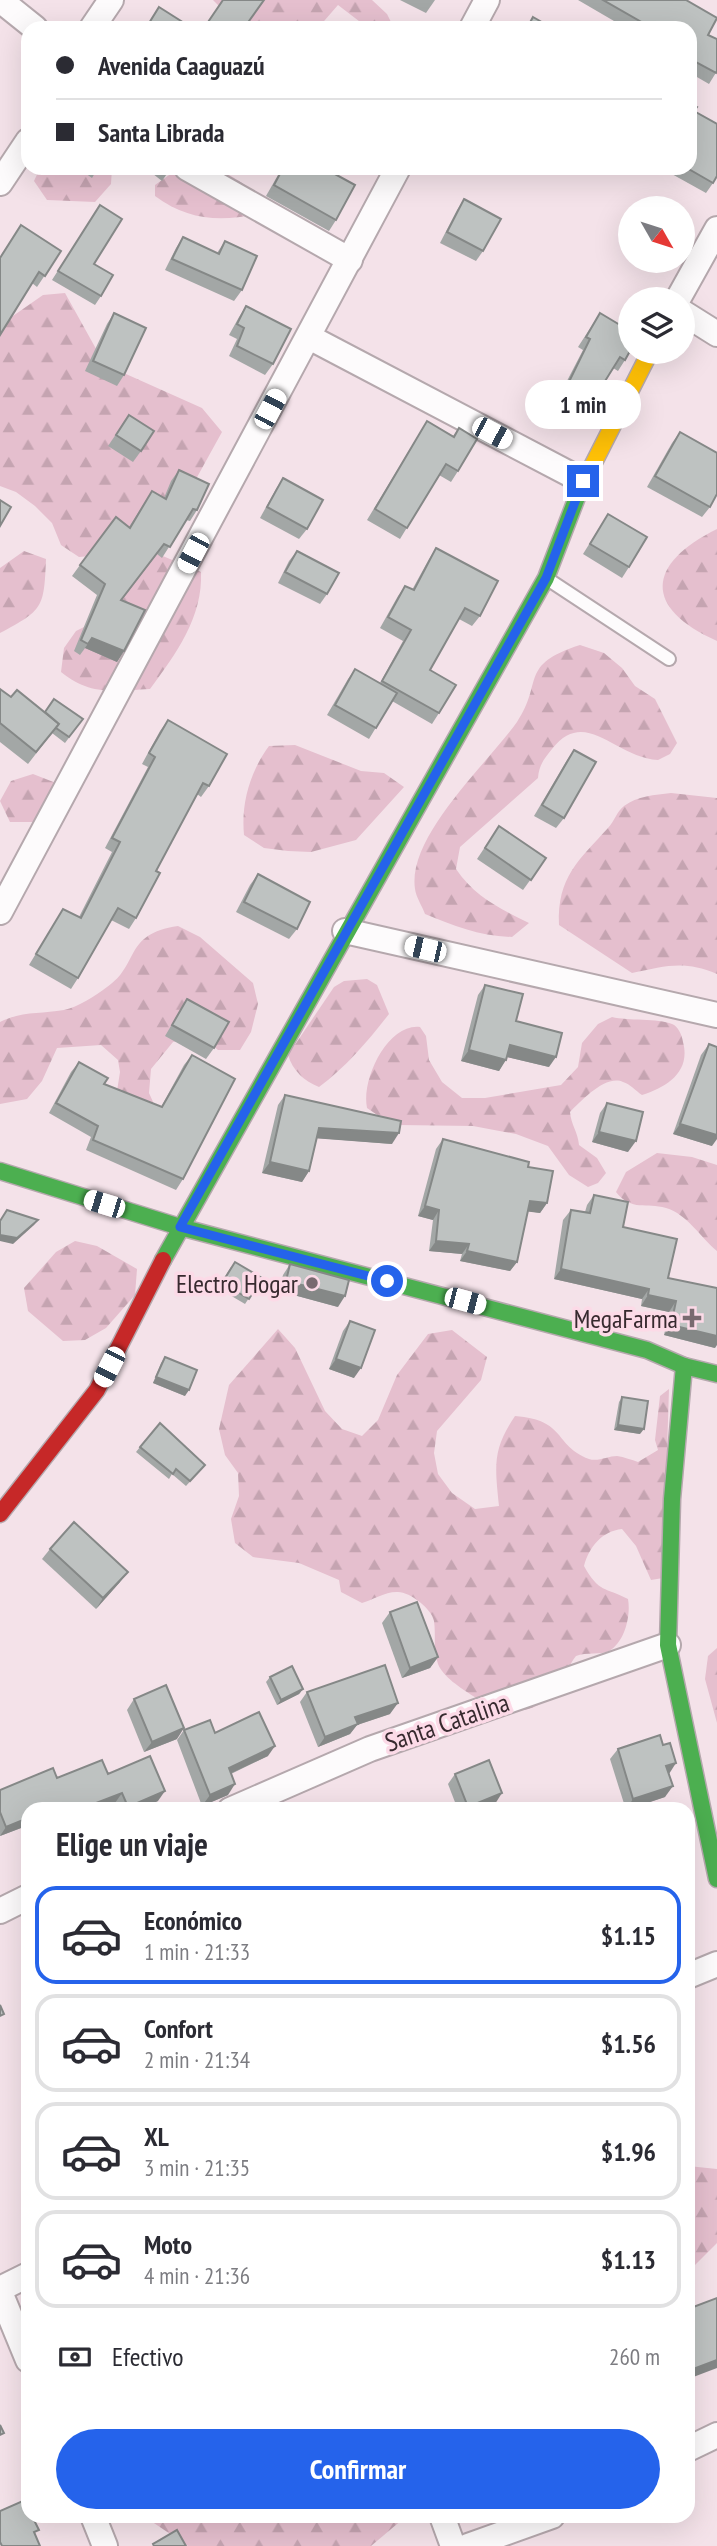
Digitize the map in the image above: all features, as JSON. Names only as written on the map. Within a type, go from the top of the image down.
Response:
[{"type":"street","points":[[0,0],[26,21]]},
{"type":"street","points":[[97,21],[111,0]]},
{"type":"street","points":[[476,21],[487,0]]},
{"type":"street","points":[[0,183],[21,152]]},
{"type":"street","points":[[199,175],[350,260]]},
{"type":"street","points":[[0,912],[394,175]]},
{"type":"street","points":[[685,287],[717,229]]},
{"type":"street","points":[[695,320],[717,334]]},
{"type":"street","points":[[309,337],[583,481]]},
{"type":"street","points":[[0,1514],[97,1390],[180,1227],[546,578],[583,481],[644,364]]},
{"type":"street","points":[[345,931],[717,1015]]},
{"type":"street","points":[[0,1171],[180,1227],[647,1350],[684,1366],[717,1374]]},
{"type":"street","points":[[684,1366],[672,1499],[668,1645],[717,1879]]},
{"type":"street","name":"Santa Catalina","points":[[248,1802],[370,1749],[668,1645]]},
{"type":"street","points":[[0,1911],[21,1900]]},
{"type":"street","points":[[695,1973],[717,1964]]},
{"type":"street","points":[[21,2279],[0,2291],[21,2343]]},
{"type":"street","points":[[695,2446],[717,2435]]},
{"type":"street","points":[[96,2523],[105,2546]]},
{"type":"street","points":[[445,2523],[453,2546]]},
{"type":"street","points":[[468,2546],[532,2523]]},
{"type":"lane","points":[[546,578],[668,659]]},
{"type":"green space","points":[[213,0],[372,0],[390,21],[359,21],[338,5],[324,21],[228,21],[222,9]]},
{"type":"green space","points":[[37,175],[112,175],[111,184],[95,202],[47,200],[34,181]]},
{"type":"green space","points":[[169,175],[229,175],[260,197],[258,214],[217,218],[191,214],[155,196],[155,185]]},
{"type":"green space","points":[[65,293],[100,356],[117,370],[202,408],[222,432],[196,479],[103,555],[79,557],[61,545],[52,523],[35,506],[16,492],[0,486],[0,325],[43,295]]},
{"type":"green space","points":[[717,529],[717,641],[693,628],[676,614],[666,600],[663,586],[666,571],[677,557]]},
{"type":"green space","points":[[24,551],[46,559],[42,598],[25,619],[0,633],[0,568]]},
{"type":"green space","points":[[158,554],[201,572],[200,589],[198,604],[186,634],[150,689],[103,690],[82,685],[61,672],[64,648],[76,631],[98,620],[136,562]]},
{"type":"green space","points":[[580,645],[604,653],[622,668],[635,686],[655,699],[677,743],[670,754],[658,760],[642,757],[589,733],[577,732],[565,737],[544,759],[538,778],[460,847],[456,869],[463,879],[488,901],[529,923],[512,937],[467,930],[425,914],[415,889],[416,868],[423,846],[452,801],[517,722],[540,668],[561,652]]},
{"type":"green space","points":[[295,745],[361,771],[384,773],[404,787],[356,840],[311,852],[264,848],[244,835],[248,788],[269,746]]},
{"type":"green space","points":[[33,774],[56,783],[33,822],[10,822],[0,801],[11,781]]},
{"type":"green space","points":[[671,793],[717,798],[717,974],[685,966],[632,973],[559,925],[562,894],[572,870],[622,808],[640,798]]},
{"type":"green space","points":[[178,926],[200,937],[253,983],[258,1004],[251,1032],[240,1050],[218,1050],[201,1036],[173,1042],[151,1069],[149,1093],[154,1104],[163,1112],[114,1110],[120,1072],[118,1060],[101,1045],[57,1048],[42,1081],[27,1099],[0,1104],[0,1022],[24,1014],[64,1010],[86,1001],[117,978],[134,951],[148,936]]},
{"type":"green space","points":[[367,979],[377,985],[389,1014],[365,1044],[338,1071],[319,1087],[314,1085],[296,1071],[288,1055],[334,987],[344,981]]},
{"type":"green space","points":[[612,1017],[674,1025],[679,1031],[685,1053],[675,1077],[660,1088],[642,1095],[626,1083],[609,1082],[594,1090],[570,1112],[579,1145],[597,1158],[606,1173],[598,1183],[588,1187],[569,1175],[548,1146],[516,1134],[473,1126],[399,1125],[386,1121],[367,1108],[368,1083],[379,1055],[397,1034],[408,1028],[420,1027],[426,1036],[429,1060],[442,1082],[462,1098],[485,1098],[561,1085],[578,1067],[582,1043],[598,1024]]},
{"type":"green space","points":[[657,1153],[692,1157],[717,1165],[717,1251],[681,1215],[659,1206],[628,1202],[616,1192],[626,1172]]},
{"type":"green space","points":[[75,1241],[97,1246],[137,1269],[135,1295],[106,1328],[85,1340],[63,1341],[28,1311],[24,1288],[56,1252]]},
{"type":"green space","points":[[278,1329],[295,1348],[325,1411],[342,1429],[362,1436],[378,1420],[397,1375],[428,1334],[452,1330],[487,1357],[481,1380],[437,1431],[434,1453],[438,1474],[452,1493],[475,1509],[499,1506],[497,1459],[502,1439],[515,1416],[543,1422],[570,1447],[589,1459],[617,1456],[638,1462],[658,1450],[655,1440],[660,1396],[669,1389],[663,1578],[651,1580],[636,1546],[622,1529],[608,1533],[597,1541],[584,1566],[598,1585],[628,1599],[626,1628],[615,1647],[606,1652],[576,1656],[562,1684],[541,1703],[520,1711],[497,1708],[473,1696],[444,1673],[436,1658],[432,1616],[414,1598],[394,1592],[362,1603],[341,1592],[339,1580],[299,1563],[253,1557],[235,1543],[231,1519],[239,1496],[238,1473],[225,1455],[219,1429],[229,1385]]},
{"type":"green space","points":[[717,1648],[717,1723],[705,1679],[708,1656]]},
{"type":"green space","points":[[695,2167],[717,2169],[717,2243],[695,2265]]},
{"type":"green space","points":[[154,2523],[398,2523],[371,2546],[188,2546]]},
{"type":"building","points":[[223,0],[264,0],[249,21],[209,21]]},
{"type":"building","points":[[603,0],[686,0],[717,18],[708,35],[717,39],[716,73],[697,63],[697,21],[640,21]]},
{"type":"building","points":[[159,7],[181,21],[150,21]]},
{"type":"building","points":[[697,113],[717,124],[717,176],[713,183],[697,174]]},
{"type":"building","points":[[279,175],[337,175],[355,185],[336,220],[274,185]]},
{"type":"building","points":[[464,199],[501,219],[483,251],[447,232]]},
{"type":"building","points":[[100,205],[122,219],[94,264],[113,275],[101,296],[58,271]]},
{"type":"building","points":[[21,225],[61,251],[45,276],[39,272],[0,335],[0,258]]},
{"type":"building","points":[[183,237],[219,254],[225,241],[257,256],[242,290],[172,259]]},
{"type":"building","points":[[246,306],[291,329],[273,364],[237,346],[244,328],[237,324]]},
{"type":"building","points":[[114,313],[146,328],[124,375],[93,361]]},
{"type":"building","points":[[600,313],[618,324],[618,360],[587,410],[562,396],[590,339],[586,337]]},
{"type":"building","points":[[129,415],[154,431],[141,451],[116,435]]},
{"type":"building","points":[[427,421],[454,437],[459,428],[477,439],[458,471],[446,464],[407,528],[375,509]]},
{"type":"building","points":[[680,432],[717,453],[717,494],[710,507],[655,476]]},
{"type":"building","points":[[179,470],[209,484],[197,510],[193,509],[170,547],[164,544],[121,600],[145,610],[124,651],[92,638],[88,644],[81,640],[105,584],[80,565],[116,517],[130,528],[152,491],[166,499]]},
{"type":"building","points":[[283,478],[323,500],[307,529],[267,507]]},
{"type":"building","points":[[0,500],[11,507],[0,526]]},
{"type":"building","points":[[608,514],[647,537],[629,567],[590,544]]},
{"type":"building","points":[[436,548],[498,581],[480,616],[465,608],[430,670],[456,685],[439,713],[382,681],[411,630],[388,617],[405,586],[414,590]]},
{"type":"building","points":[[297,551],[339,573],[327,594],[285,572]]},
{"type":"building","points":[[355,669],[397,693],[376,728],[335,705]]},
{"type":"building","points":[[0,689],[11,697],[17,690],[59,724],[36,752],[0,723]]},
{"type":"building","points":[[54,699],[83,719],[69,737],[56,728],[59,724],[45,712]]},
{"type":"building","points":[[168,720],[227,754],[209,786],[203,783],[156,871],[160,873],[136,918],[118,908],[78,978],[36,954],[63,909],[81,918],[120,842],[112,838],[155,757],[149,753]]},
{"type":"building","points":[[574,750],[596,762],[564,818],[542,805]]},
{"type":"building","points":[[499,826],[546,858],[531,880],[485,848]]},
{"type":"building","points":[[258,874],[310,902],[297,929],[244,902]]},
{"type":"building","points":[[485,985],[523,994],[516,1021],[562,1033],[556,1057],[510,1045],[506,1060],[469,1050]]},
{"type":"building","points":[[187,999],[229,1022],[214,1048],[172,1025]]},
{"type":"building","points":[[709,1044],[717,1047],[717,1135],[680,1124]]},
{"type":"building","points":[[192,1055],[235,1079],[183,1179],[93,1140],[98,1126],[56,1103],[79,1062],[108,1078],[104,1084],[162,1107]]},
{"type":"building","points":[[285,1095],[401,1121],[399,1133],[319,1128],[309,1171],[270,1162]]},
{"type":"building","points":[[607,1103],[643,1112],[636,1141],[599,1132]]},
{"type":"building","points":[[443,1139],[529,1162],[528,1167],[553,1171],[547,1203],[530,1201],[517,1262],[467,1251],[469,1244],[436,1241],[439,1210],[425,1206]]},
{"type":"building","points":[[594,1195],[628,1202],[623,1227],[677,1239],[668,1278],[717,1288],[717,1336],[671,1325],[676,1301],[648,1295],[649,1289],[561,1269],[571,1210],[590,1213]]},
{"type":"building","points":[[7,1210],[38,1220],[17,1238],[0,1235],[0,1221]]},
{"type":"building","points":[[235,1262],[262,1278],[249,1299],[222,1283]]},
{"type":"building","points":[[290,1264],[349,1280],[345,1296],[286,1281]]},
{"type":"building","points":[[350,1321],[375,1330],[361,1368],[336,1359]]},
{"type":"building","points":[[165,1357],[197,1370],[189,1390],[156,1377]]},
{"type":"building","points":[[622,1397],[648,1401],[644,1429],[618,1425]]},
{"type":"building","points":[[160,1423],[205,1465],[190,1481],[176,1469],[173,1474],[140,1447]]},
{"type":"building","points":[[74,1522],[128,1572],[103,1598],[50,1549]]},
{"type":"building","points":[[417,1602],[438,1657],[410,1668],[390,1612]]},
{"type":"building","points":[[385,1665],[398,1703],[355,1717],[358,1724],[325,1737],[307,1692]]},
{"type":"building","points":[[292,1666],[303,1689],[281,1700],[270,1677]]},
{"type":"building","points":[[166,1685],[184,1728],[152,1742],[134,1699]]},
{"type":"building","points":[[259,1712],[275,1746],[229,1768],[235,1784],[210,1795],[184,1730],[210,1720],[215,1733]]},
{"type":"building","points":[[660,1735],[663,1745],[670,1743],[676,1763],[666,1766],[673,1786],[633,1799],[618,1749]]},
{"type":"building","points":[[150,1756],[165,1791],[140,1802],[126,1802],[122,1793],[99,1802],[21,1802],[21,1821],[6,1827],[0,1812],[0,1790],[53,1768],[57,1778],[102,1760],[108,1774]]},
{"type":"building","points":[[489,1760],[502,1793],[480,1802],[466,1802],[455,1774]]},
{"type":"building","points":[[717,2298],[717,2360],[695,2368],[695,2306]]},
{"type":"building","points":[[21,2502],[21,2523],[36,2523],[39,2530],[34,2532],[40,2546],[2,2546],[0,2511]]},
{"type":"building","points":[[177,2530],[186,2546],[154,2546],[153,2544]]},
{"type":"traffic: fast","points":[[163,1260],[546,578],[579,492]]},
{"type":"traffic: fast","points":[[0,1171],[180,1227],[647,1350],[684,1366],[717,1374]]},
{"type":"traffic: fast","points":[[684,1366],[672,1499],[668,1645],[717,1879]]},
{"type":"traffic: slow","points":[[579,492],[644,364]]},
{"type":"traffic: jam","points":[[0,1514],[97,1390],[163,1260]]},
{"type":"place","name":"Electro Hogar","points":[[312,1283]]},
{"type":"place","name":"MegaFarma","points":[[692,1318]]},
{"type":"route","points":[[387,1281],[180,1227],[546,578],[583,481]]}]
